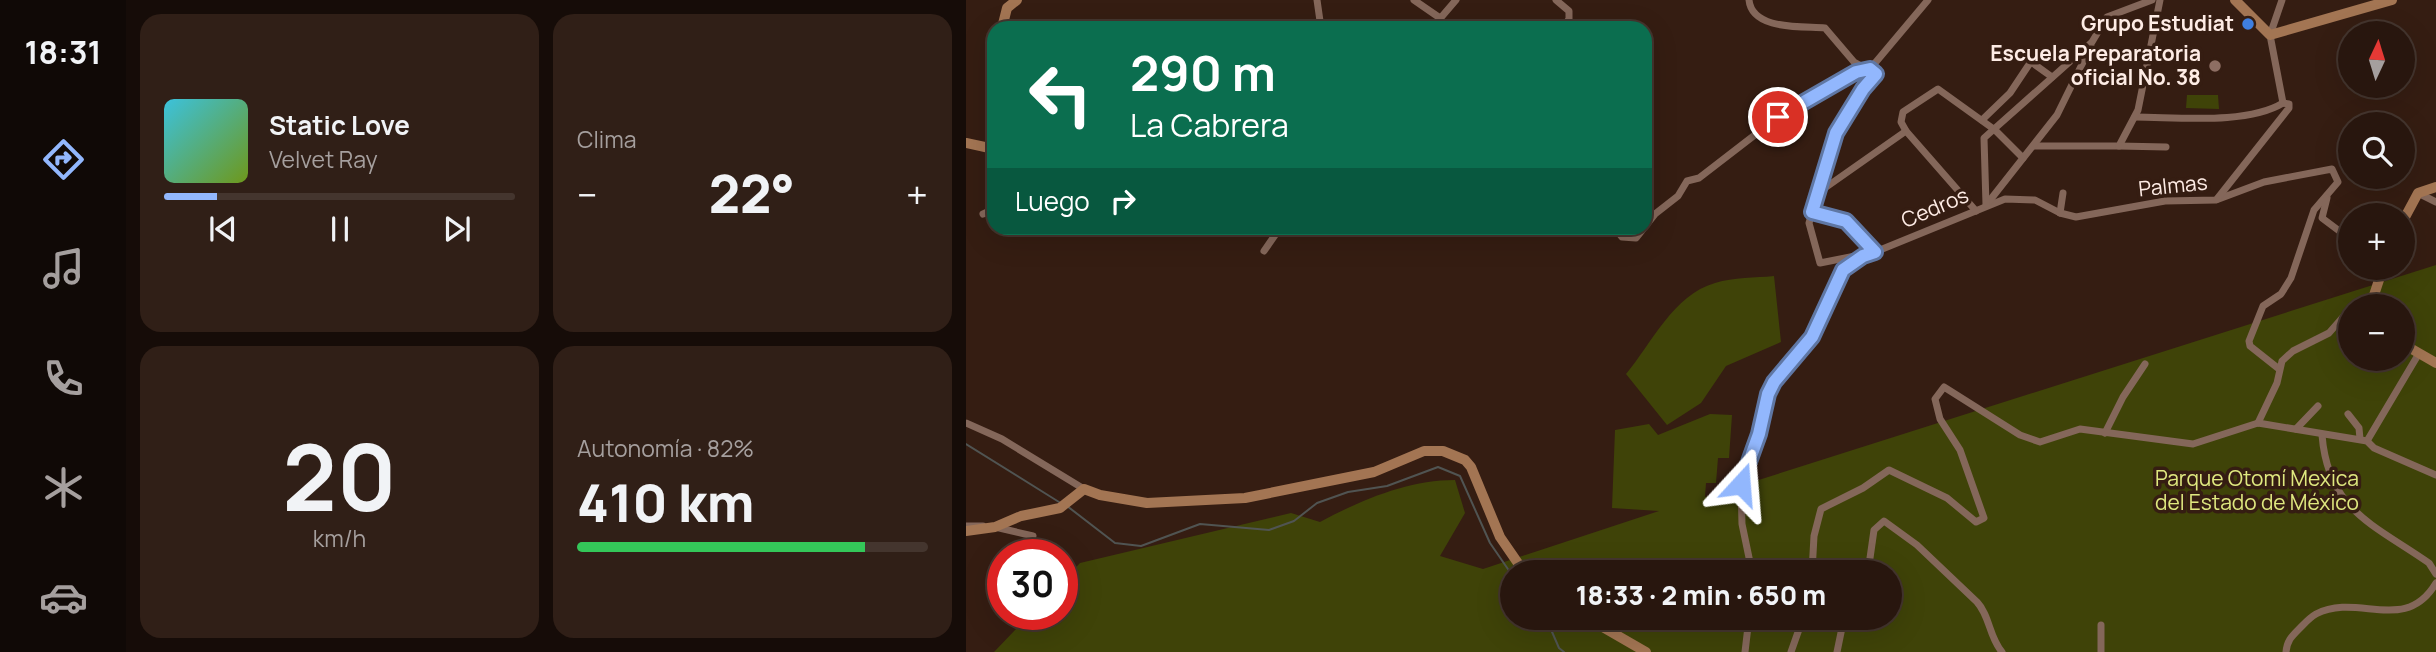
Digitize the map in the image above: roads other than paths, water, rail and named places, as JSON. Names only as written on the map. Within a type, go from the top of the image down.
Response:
[{"type":"main road","points":[[1004,21],[1007,8],[1017,0]]},
{"type":"main road","points":[[2235,0],[2270,35],[2392,0]]},
{"type":"main road","points":[[966,143],[987,148]]},
{"type":"main road","points":[[2413,203],[2418,193],[2436,187]]},
{"type":"main road","points":[[2415,353],[2436,363]]},
{"type":"main road","points":[[966,531],[991,528],[1021,516],[1060,508],[1082,491],[1147,503],[1245,498],[1374,472],[1424,451],[1443,451],[1465,460],[1471,467],[1500,537],[1516,560]]},
{"type":"main road","points":[[1608,630],[1646,652]]},
{"type":"street","points":[[1317,0],[1320,21]]},
{"type":"street","points":[[1414,0],[1440,19],[1456,0]]},
{"type":"street","points":[[1558,0],[1570,14],[1566,21]]},
{"type":"street","points":[[1749,0],[1754,12],[1769,21],[1798,28],[1825,28],[1854,62],[1876,74],[1863,89],[1836,133],[1821,190],[1812,212],[1846,221],[1875,252]]},
{"type":"street","points":[[1652,218],[1678,196],[1685,183],[1699,178],[1778,117],[1856,72],[1870,69],[1928,0]]},
{"type":"street","name":"Cedros","points":[[1812,212],[1809,223],[1820,263],[1863,256],[1976,212],[1986,205],[1984,138],[2092,43],[2107,17],[2130,4],[2152,0]]},
{"type":"street","points":[[2119,146],[2135,117],[2160,0]]},
{"type":"street","points":[[2282,0],[2270,35],[2283,103]]},
{"type":"street","points":[[1986,205],[2067,100],[2092,43]]},
{"type":"street","points":[[2020,54],[2052,77]]},
{"type":"street","points":[[1982,120],[2010,93],[2031,63]]},
{"type":"street","points":[[1976,212],[1906,131],[1901,122],[1903,112],[1938,89],[1995,130],[2023,158]]},
{"type":"street","points":[[2135,117],[2245,114],[2271,110],[2283,103],[2289,104],[2286,116],[2216,200]]},
{"type":"street","points":[[1821,190],[1906,131]]},
{"type":"street","points":[[2034,146],[2166,147]]},
{"type":"street","name":"Palmas","points":[[1986,205],[2005,199],[2029,199],[2060,213],[2076,216],[2165,201],[2216,200],[2264,182],[2329,168],[2339,179],[2321,209],[2322,218],[2338,230]]},
{"type":"street","points":[[2060,213],[2063,192]]},
{"type":"street","points":[[2418,193],[2436,202]]},
{"type":"street","points":[[2279,369],[2250,346],[2249,341],[2263,306],[2281,294],[2291,278],[2312,215],[2328,194]]},
{"type":"street","points":[[983,214],[987,212]]},
{"type":"street","points":[[1264,251],[1275,235]]},
{"type":"street","points":[[1620,235],[1636,238],[1638,235]]},
{"type":"street","points":[[1750,560],[1742,524],[1741,484],[1759,434],[1768,394],[1812,337],[1843,270],[1863,256]]},
{"type":"street","points":[[2258,423],[2287,355],[2329,332],[2338,322]]},
{"type":"street","points":[[2363,440],[2418,355]]},
{"type":"street","points":[[2105,433],[2123,397],[2146,364]]},
{"type":"street","points":[[1813,560],[1814,536],[1821,509],[1863,488],[1889,470],[1947,498],[1976,522],[1984,518],[1960,450],[1937,411],[1935,399],[1944,387],[2020,435],[2035,441],[2080,429],[2193,444],[2258,423],[2363,440],[2374,448],[2436,475]]},
{"type":"street","points":[[2296,429],[2318,405]]},
{"type":"street","points":[[2348,414],[2359,428],[2363,440]]},
{"type":"street","points":[[966,423],[1002,439],[1082,491]]},
{"type":"street","points":[[2322,435],[2324,459],[2340,497],[2356,513],[2428,563],[2436,574]]},
{"type":"street","points":[[1870,560],[1877,524],[1886,522],[1917,545],[1977,602],[1984,612],[1990,635],[2002,652]]},
{"type":"street","points":[[966,526],[1033,536]]},
{"type":"street","points":[[2286,652],[2290,638],[2315,615],[2359,608],[2399,611],[2421,602],[2436,583]]},
{"type":"street","points":[[2101,625],[2101,652]]},
{"type":"street","points":[[1745,652],[1748,630]]},
{"type":"street","points":[[1791,652],[1799,630]]},
{"type":"street","points":[[1837,652],[1842,630]]},
{"type":"waterway","points":[[966,444],[1059,502]]},
{"type":"waterway","points":[[1067,506],[1115,543],[1141,546],[1200,524],[1269,530],[1294,521],[1317,503],[1348,492],[1387,486],[1438,467],[1460,476],[1490,543],[1502,560]]},
{"type":"waterway","points":[[1551,630],[1559,648],[1564,652]]},
{"type":"place","name":"Grupo Estudiat","points":[[2248,24]]},
{"type":"place","name":"Escuela Preparatoria oficial No. 38","points":[[2215,66]]},
{"type":"park label","name":"Parque Otomí Mexica del Estado de México","points":[[2257,491]]}]
